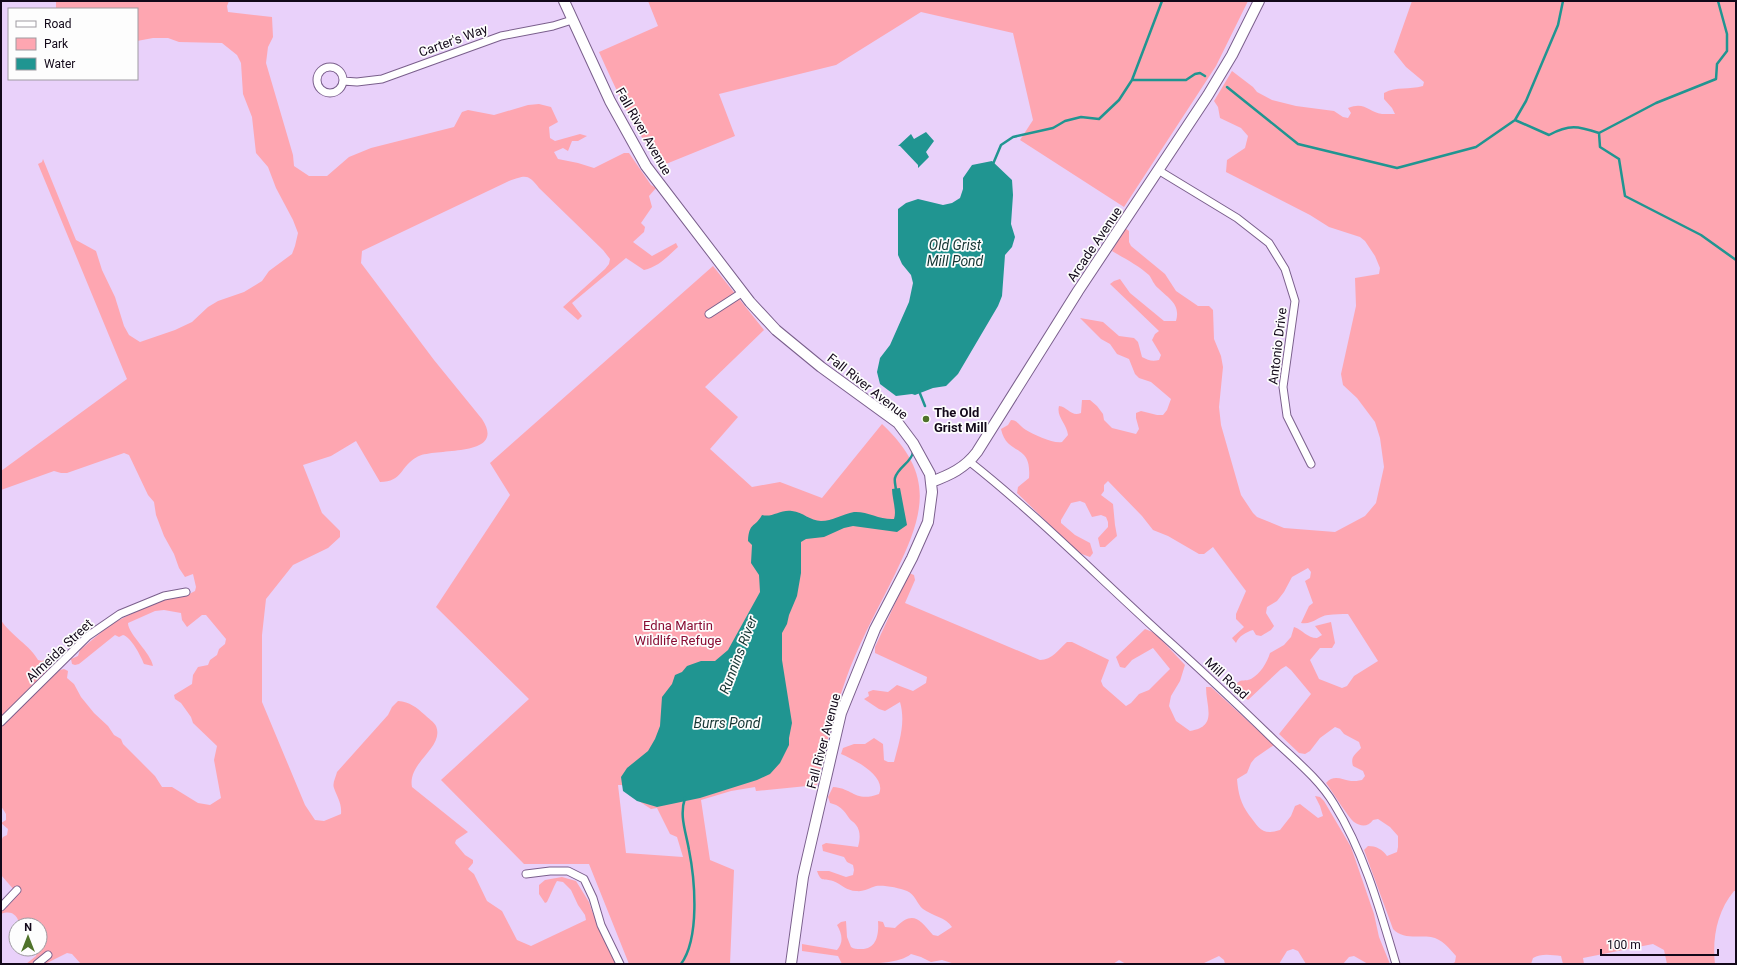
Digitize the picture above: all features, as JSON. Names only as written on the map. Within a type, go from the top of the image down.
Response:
[{"type":"main road","name":"Fall River Avenue","points":[[564,1],[610,101],[646,166],[742,292],[776,330],[821,367],[898,423],[913,443],[930,474],[932,492],[928,522],[924,533],[875,629],[841,713],[803,877],[791,964]]},
{"type":"main road","name":"Arcade Avenue","points":[[931,482],[954,473],[970,462],[1078,291],[1208,95],[1232,55],[1258,1]]},
{"type":"street","name":"Carter's Way","points":[[343,81],[358,82],[382,79],[501,36],[553,26],[572,20]]},
{"type":"street","name":"Antonio Drive","points":[[1158,170],[1237,218],[1269,243],[1285,269],[1295,301],[1283,387],[1287,416],[1311,464]]},
{"type":"street","points":[[709,314],[742,292]]},
{"type":"street","name":"Mill Road","points":[[970,462],[1011,494],[1126,602],[1228,694],[1315,779],[1334,803],[1357,847],[1396,964]]},
{"type":"street","name":"Almeida Street","points":[[1,722],[88,636],[113,618],[164,596],[186,592]]},
{"type":"street","points":[[526,874],[550,871],[568,871],[584,878],[593,898],[601,925],[620,964]]},
{"type":"street","points":[[1,906],[17,890]]},
{"type":"street","points":[[37,964],[46,957]]},
{"type":"green space","points":[[56,1],[229,1],[227,6],[228,12],[272,17],[273,37],[268,47],[266,63],[293,155],[294,166],[309,176],[327,176],[349,157],[371,148],[454,127],[462,112],[468,110],[494,115],[528,105],[539,104],[551,107],[558,122],[549,127],[550,138],[555,141],[580,134],[587,136],[578,141],[572,141],[568,151],[563,148],[554,152],[558,159],[594,168],[624,153],[629,153],[651,185],[656,188],[649,196],[652,207],[641,223],[645,227],[644,232],[633,242],[652,256],[676,243],[678,247],[666,258],[649,269],[644,270],[626,258],[572,303],[582,316],[578,320],[563,307],[605,269],[609,264],[610,259],[603,250],[532,180],[526,177],[509,181],[362,251],[361,263],[434,360],[482,419],[487,432],[485,440],[478,446],[466,449],[426,454],[417,457],[393,479],[380,482],[356,441],[331,456],[303,465],[322,513],[340,531],[340,537],[328,548],[293,565],[266,599],[262,635],[262,702],[305,805],[315,820],[324,821],[341,814],[340,803],[334,786],[337,772],[388,715],[392,707],[398,701],[413,705],[434,723],[437,734],[431,748],[415,770],[412,778],[412,787],[468,832],[456,840],[455,843],[465,855],[473,860],[473,863],[468,869],[474,874],[487,901],[502,911],[517,940],[531,946],[586,920],[585,915],[578,905],[571,890],[563,882],[557,881],[547,902],[545,903],[539,894],[539,885],[545,880],[562,877],[576,881],[589,902],[616,964],[81,964],[72,954],[67,953],[45,964],[26,964],[35,957],[48,957],[48,917],[16,917],[11,913],[1,914],[1,905],[15,891],[1,875],[1,841],[3,837],[7,835],[8,829],[1,823],[6,820],[6,814],[1,806],[1,620],[10,631],[31,650],[38,660],[42,661],[45,659],[51,670],[49,677],[52,677],[60,670],[64,669],[68,671],[67,678],[74,684],[81,697],[94,713],[108,726],[114,735],[121,739],[123,744],[155,776],[162,787],[172,787],[198,803],[210,805],[221,798],[214,760],[217,746],[193,723],[191,717],[181,703],[175,699],[174,695],[192,684],[193,675],[198,667],[208,665],[210,660],[217,655],[219,649],[225,644],[226,639],[206,615],[202,615],[187,627],[182,620],[181,613],[164,610],[155,611],[128,623],[132,633],[148,655],[153,666],[144,664],[132,643],[126,636],[123,635],[119,637],[115,635],[79,664],[72,664],[71,659],[78,656],[80,650],[111,624],[133,613],[135,607],[185,592],[189,594],[195,591],[196,587],[193,574],[185,577],[179,568],[156,515],[154,502],[148,495],[129,455],[124,453],[67,473],[54,471],[1,490],[1,471],[127,379],[38,164],[42,162],[43,159],[76,240],[96,251],[102,270],[115,297],[124,326],[129,335],[140,342],[175,330],[192,322],[208,307],[218,301],[244,292],[262,281],[269,271],[292,254],[295,246],[298,233],[293,220],[276,188],[268,167],[256,153],[252,117],[243,94],[241,63],[237,55],[222,43],[179,42],[168,38],[153,38],[138,41],[138,8],[56,8]]},
{"type":"green space","points":[[648,1],[1248,1],[1216,66],[1124,207],[1020,140],[1033,120],[1013,33],[921,12],[836,65],[719,94],[735,136],[661,166],[635,125],[599,52],[658,26]]},
{"type":"green space","points":[[1412,1],[1736,1],[1736,891],[1734,891],[1723,907],[1717,926],[1714,945],[1715,964],[1667,964],[1664,950],[1653,944],[1583,958],[1584,964],[1563,964],[1561,956],[1539,955],[1533,958],[1531,964],[1452,964],[1455,962],[1456,956],[1439,940],[1431,937],[1401,935],[1393,929],[1364,850],[1368,846],[1379,848],[1387,856],[1397,852],[1398,836],[1390,827],[1378,819],[1373,820],[1364,826],[1354,822],[1326,783],[1335,778],[1351,781],[1362,780],[1365,776],[1363,771],[1353,766],[1352,763],[1354,756],[1361,748],[1359,742],[1335,727],[1320,738],[1310,751],[1305,754],[1299,753],[1279,734],[1311,694],[1286,666],[1248,700],[1236,690],[1236,684],[1238,682],[1254,677],[1267,661],[1270,653],[1284,645],[1291,637],[1294,627],[1310,637],[1317,638],[1322,635],[1315,626],[1331,622],[1335,643],[1332,648],[1320,648],[1310,660],[1319,679],[1342,688],[1347,686],[1354,676],[1378,661],[1348,614],[1328,615],[1309,623],[1301,623],[1309,606],[1313,603],[1305,581],[1310,578],[1311,572],[1308,568],[1292,577],[1277,601],[1267,607],[1266,613],[1274,626],[1271,630],[1261,636],[1256,635],[1253,630],[1250,631],[1241,636],[1236,643],[1232,638],[1244,627],[1236,619],[1236,614],[1246,591],[1213,547],[1204,554],[1199,554],[1168,536],[1153,530],[1142,516],[1108,481],[1104,485],[1104,491],[1101,495],[1113,504],[1117,536],[1105,547],[1100,547],[1098,538],[1108,527],[1106,517],[1101,515],[1092,517],[1085,503],[1080,501],[1071,503],[1061,520],[1061,523],[1075,535],[1090,543],[1093,553],[1090,557],[1079,553],[1017,493],[1018,487],[1029,478],[1029,467],[1027,459],[1023,454],[1008,443],[1004,438],[1001,429],[1008,425],[1011,420],[1015,421],[1024,429],[1034,434],[1049,440],[1062,442],[1068,435],[1066,427],[1059,414],[1059,406],[1072,413],[1078,414],[1081,413],[1082,400],[1090,400],[1097,406],[1103,414],[1104,420],[1112,428],[1136,434],[1139,429],[1136,413],[1141,411],[1163,415],[1167,410],[1171,399],[1151,382],[1139,378],[1135,374],[1129,359],[1117,354],[1110,344],[1101,339],[1080,318],[1103,322],[1119,336],[1134,338],[1138,342],[1142,357],[1154,361],[1159,360],[1161,355],[1152,340],[1155,334],[1159,331],[1110,284],[1120,279],[1130,293],[1164,321],[1176,321],[1177,310],[1173,302],[1154,284],[1149,275],[1136,265],[1112,251],[1125,228],[1129,231],[1129,242],[1131,246],[1165,274],[1176,291],[1198,306],[1209,306],[1213,310],[1214,339],[1221,356],[1223,367],[1219,407],[1221,425],[1241,495],[1253,513],[1257,517],[1284,528],[1335,532],[1365,516],[1376,503],[1384,467],[1380,438],[1375,422],[1357,398],[1343,385],[1341,374],[1356,306],[1355,278],[1379,274],[1380,268],[1375,256],[1365,241],[1360,237],[1329,227],[1310,215],[1226,172],[1227,160],[1245,148],[1248,136],[1241,128],[1220,118],[1218,107],[1214,101],[1232,71],[1253,87],[1257,92],[1272,100],[1296,106],[1334,111],[1343,117],[1348,118],[1351,113],[1348,108],[1354,106],[1363,106],[1382,114],[1395,114],[1384,99],[1384,93],[1398,89],[1423,86],[1424,82],[1406,67],[1394,52]]},
{"type":"green space","name":"Edna Martin Wildlife Refuge","points":[[713,266],[764,330],[705,387],[738,417],[710,449],[752,487],[780,482],[822,498],[882,424],[899,442],[911,460],[917,477],[920,494],[914,531],[850,668],[840,696],[817,785],[756,791],[755,787],[731,791],[701,800],[710,860],[734,870],[730,964],[629,964],[589,864],[524,864],[441,780],[529,699],[436,607],[510,495],[490,463]],"holes":[[[618,785],[622,785],[628,794],[651,809],[657,808],[670,834],[677,837],[683,857],[626,853]]]},
{"type":"green space","points":[[909,573],[914,575],[915,580],[905,603],[1040,660],[1044,660],[1052,656],[1067,642],[1072,642],[1109,660],[1101,681],[1103,686],[1126,706],[1139,694],[1149,690],[1170,669],[1153,648],[1132,660],[1125,668],[1120,667],[1116,657],[1145,629],[1155,633],[1185,665],[1180,681],[1171,696],[1169,706],[1176,721],[1190,731],[1199,729],[1204,725],[1207,721],[1208,715],[1206,687],[1211,687],[1274,745],[1255,758],[1247,773],[1237,779],[1239,794],[1242,802],[1246,811],[1258,827],[1269,832],[1280,830],[1291,816],[1295,806],[1300,804],[1318,818],[1323,816],[1315,796],[1320,797],[1324,801],[1351,847],[1374,914],[1379,937],[1390,964],[1368,964],[1354,956],[1349,957],[1343,964],[1306,964],[1298,951],[1293,949],[1287,951],[1279,964],[1225,964],[1224,960],[1219,956],[1202,964],[1126,964],[1119,960],[1113,964],[955,964],[942,960],[931,962],[911,954],[905,958],[888,962],[842,964],[838,956],[802,951],[802,944],[837,950],[841,944],[842,938],[837,925],[846,921],[847,937],[851,947],[854,949],[866,949],[873,944],[877,936],[878,921],[883,922],[885,927],[895,928],[907,919],[916,919],[920,921],[933,935],[938,936],[952,927],[943,919],[923,909],[910,892],[892,887],[880,886],[862,891],[853,891],[833,881],[821,879],[817,871],[829,871],[846,877],[853,875],[854,870],[853,865],[847,862],[844,857],[823,851],[822,845],[826,843],[858,847],[860,836],[858,827],[841,808],[830,803],[828,797],[833,787],[864,797],[879,794],[880,787],[874,775],[854,760],[841,754],[843,748],[854,744],[865,744],[874,738],[883,744],[884,760],[894,762],[900,740],[902,725],[902,710],[900,702],[885,711],[879,709],[864,699],[869,696],[868,692],[873,690],[888,692],[897,685],[913,691],[926,683],[927,677],[875,653],[875,647]]},
{"type":"water","points":[[926,132],[934,141],[926,152],[929,157],[918,168],[918,165],[900,146],[898,146],[911,134],[914,139]]},
{"type":"water","name":"Old Grist Mill Pond","points":[[992,161],[1012,180],[1013,195],[1011,224],[1015,237],[1012,247],[1005,255],[1002,296],[998,306],[958,374],[946,386],[933,388],[915,395],[896,396],[880,384],[877,372],[880,358],[890,345],[909,302],[913,283],[911,275],[902,264],[898,255],[898,209],[906,203],[918,199],[943,205],[952,203],[960,198],[963,189],[963,178],[972,165]]},
{"type":"water","name":"Burrs Pond","points":[[900,488],[907,525],[897,532],[853,526],[844,528],[824,537],[806,539],[801,542],[801,573],[797,596],[787,624],[782,633],[782,660],[792,723],[789,745],[780,763],[770,774],[757,780],[700,798],[657,807],[637,801],[623,791],[621,777],[627,768],[648,751],[655,739],[660,726],[662,697],[672,684],[675,675],[682,672],[687,666],[701,661],[715,661],[728,650],[760,592],[759,575],[751,563],[752,545],[748,541],[751,528],[762,515],[766,516],[784,511],[792,511],[800,513],[813,520],[821,521],[859,512],[894,519],[895,512],[892,489]]},
{"type":"waterway","name":"Runnins River","points":[[993,164],[1001,145],[1013,137],[1053,128],[1065,121],[1081,117],[1099,119],[1119,100],[1132,80],[1162,1]]},
{"type":"waterway","points":[[1227,87],[1298,144],[1397,168],[1476,147],[1515,120],[1526,101],[1558,25],[1563,1]]},
{"type":"waterway","points":[[1515,120],[1549,135],[1562,129],[1574,127],[1599,133],[1656,103],[1716,79],[1717,64],[1727,51],[1727,34],[1718,1]]},
{"type":"waterway","points":[[1132,80],[1186,80],[1195,74],[1200,73],[1205,76]]},
{"type":"waterway","points":[[1599,133],[1600,147],[1619,159],[1625,196],[1701,235],[1736,260]]},
{"type":"waterway","name":"Runnins River","points":[[919,391],[925,406]]},
{"type":"waterway","name":"Runnins River","points":[[896,491],[895,479],[897,474],[910,459],[913,452]]},
{"type":"waterway","name":"Runnins River","points":[[681,964],[687,953],[691,939],[694,908],[693,877],[683,818],[683,805],[685,798]]},
{"type":"place","name":"The Old Grist Mill","points":[[926,419]]}]
